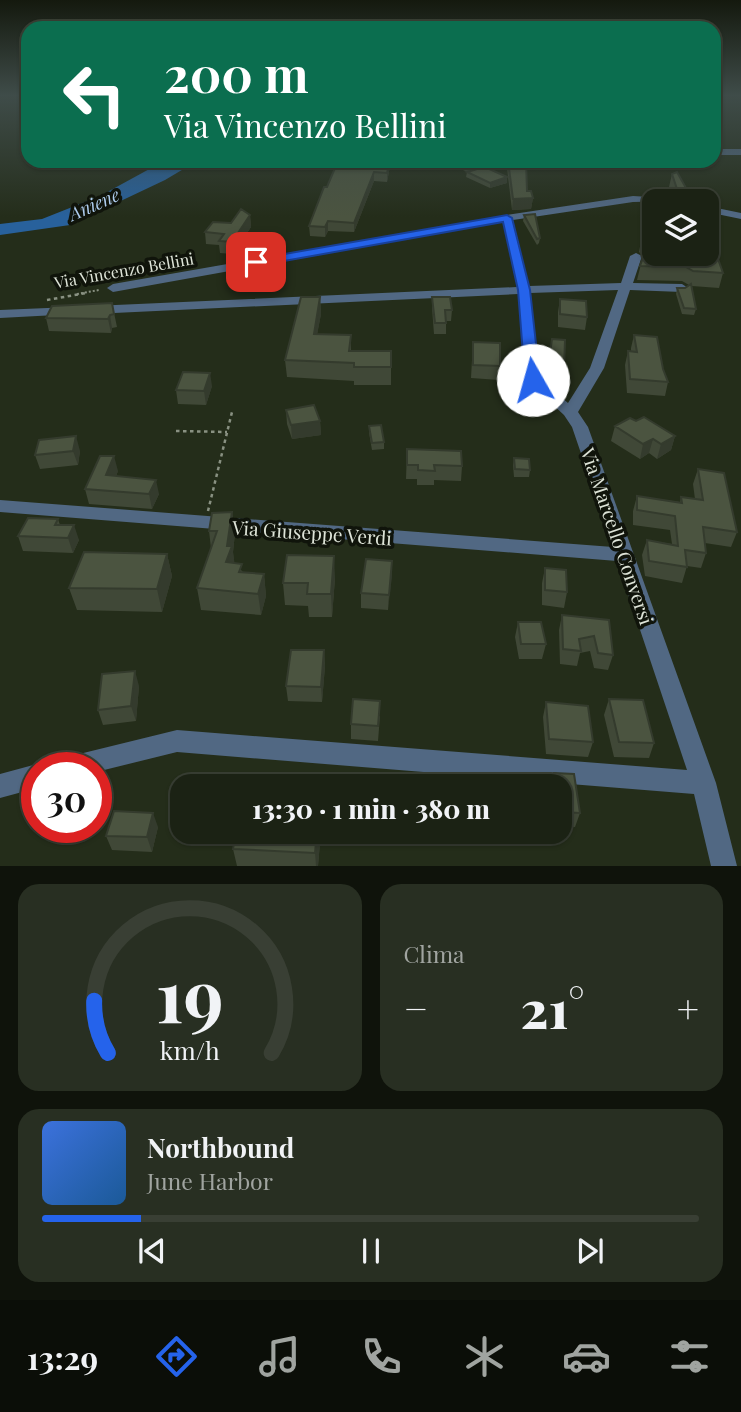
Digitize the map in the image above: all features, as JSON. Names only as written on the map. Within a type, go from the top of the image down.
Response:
[{"type":"street","points":[[721,152],[741,152]]},
{"type":"street","name":"Via Vincenzo Bellini","points":[[113,288],[507,218],[642,199]]},
{"type":"street","points":[[719,211],[741,216]]},
{"type":"street","name":"Via Marcello Conversi","points":[[507,218],[524,290],[533,380],[570,412],[580,427],[704,783],[723,864]]},
{"type":"street","points":[[570,412],[597,368],[628,286],[636,256]]},
{"type":"street","points":[[0,314],[628,286],[682,288]]},
{"type":"street","name":"Via Giuseppe Verdi","points":[[0,506],[625,555]]},
{"type":"street","points":[[112,757],[177,741],[704,783]]},
{"type":"street","points":[[0,786],[21,780]]},
{"type":"path","name":"Via Vincenzo Bellini","points":[[47,299],[113,288]]},
{"type":"path","points":[[205,524],[232,412]]},
{"type":"path","points":[[176,431],[227,432]]},
{"type":"water","name":"Aniene","points":[[151,168],[185,168],[70,225],[0,235],[0,224],[42,219],[100,196]]},
{"type":"building","points":[[335,168],[388,168],[387,173],[374,172],[354,223],[328,221],[325,227],[309,226],[324,187],[327,187]]},
{"type":"building","points":[[470,168],[487,168],[507,177],[490,183],[467,172],[474,170]]},
{"type":"building","points":[[509,168],[526,168],[527,191],[531,191],[533,198],[513,199]]},
{"type":"building","points":[[677,172],[687,189],[677,189],[672,174]]},
{"type":"building","points":[[241,209],[250,215],[232,242],[219,241],[224,234],[205,232],[213,222],[231,223]]},
{"type":"building","points":[[535,214],[540,238],[537,239],[524,215]]},
{"type":"building","points":[[642,260],[642,266],[719,266],[719,262],[723,273],[693,271],[686,267],[640,266]]},
{"type":"building","points":[[691,284],[696,309],[684,308],[677,288],[685,288]]},
{"type":"building","points":[[301,297],[320,297],[314,334],[351,335],[349,351],[391,351],[391,367],[354,367],[354,363],[285,360]]},
{"type":"building","points":[[432,297],[450,297],[452,310],[445,310],[446,323],[435,323]]},
{"type":"building","points":[[560,299],[586,301],[587,317],[560,314]]},
{"type":"building","points":[[112,303],[114,314],[108,319],[46,318],[52,306]]},
{"type":"building","points":[[634,335],[657,337],[668,382],[630,379],[628,351],[637,352]]},
{"type":"building","points":[[552,339],[565,340],[564,370],[548,367]]},
{"type":"building","points":[[473,342],[500,343],[500,366],[473,365]]},
{"type":"building","points":[[183,372],[210,373],[204,391],[176,390]]},
{"type":"building","points":[[314,405],[320,421],[291,425],[286,410]]},
{"type":"building","points":[[644,417],[675,436],[661,444],[653,439],[643,444],[615,426],[630,418],[636,421]]},
{"type":"building","points":[[381,425],[384,442],[372,443],[369,426]]},
{"type":"building","points":[[76,436],[73,451],[35,455],[39,440]]},
{"type":"building","points":[[407,449],[461,451],[462,466],[434,465],[435,471],[418,470],[418,465],[407,465]]},
{"type":"building","points":[[100,456],[114,456],[106,475],[156,480],[149,494],[85,489]]},
{"type":"building","points":[[514,458],[529,459],[530,470],[515,469]]},
{"type":"building","points":[[698,469],[724,473],[737,532],[703,527],[706,553],[685,550],[687,567],[649,561],[647,540],[678,546],[675,516],[637,510],[637,496],[682,503],[681,497],[703,500]]},
{"type":"building","points":[[232,512],[227,546],[232,546],[226,562],[242,564],[239,572],[264,574],[258,594],[197,588],[217,531],[209,531],[212,513]]},
{"type":"building","points":[[28,518],[58,519],[55,525],[74,525],[68,538],[18,536]]},
{"type":"building","points":[[84,552],[167,554],[157,589],[69,588]]},
{"type":"building","points":[[287,555],[334,556],[331,594],[307,594],[308,583],[283,583]]},
{"type":"building","points":[[366,559],[392,561],[389,595],[361,593]]},
{"type":"building","points":[[545,568],[566,570],[567,592],[545,590]]},
{"type":"building","points":[[562,615],[609,620],[613,655],[598,653],[594,636],[579,639],[581,651],[563,649]]},
{"type":"building","points":[[518,622],[541,622],[546,644],[521,644]]},
{"type":"building","points":[[291,650],[324,650],[321,687],[286,686]]},
{"type":"building","points":[[135,671],[131,706],[98,710],[102,674]]},
{"type":"building","points":[[353,699],[380,701],[378,726],[351,724]]},
{"type":"building","points":[[609,699],[643,700],[654,743],[619,742]]},
{"type":"building","points":[[546,702],[588,706],[593,742],[549,739]]},
{"type":"building","points":[[554,773],[574,774],[580,813],[572,813],[572,774]]},
{"type":"building","points":[[114,811],[153,813],[147,837],[112,836]]},
{"type":"building","points":[[234,844],[316,844],[315,853],[233,849]]},
{"type":"route","points":[[256,262],[507,218],[524,290],[530,372],[533,380]]}]
